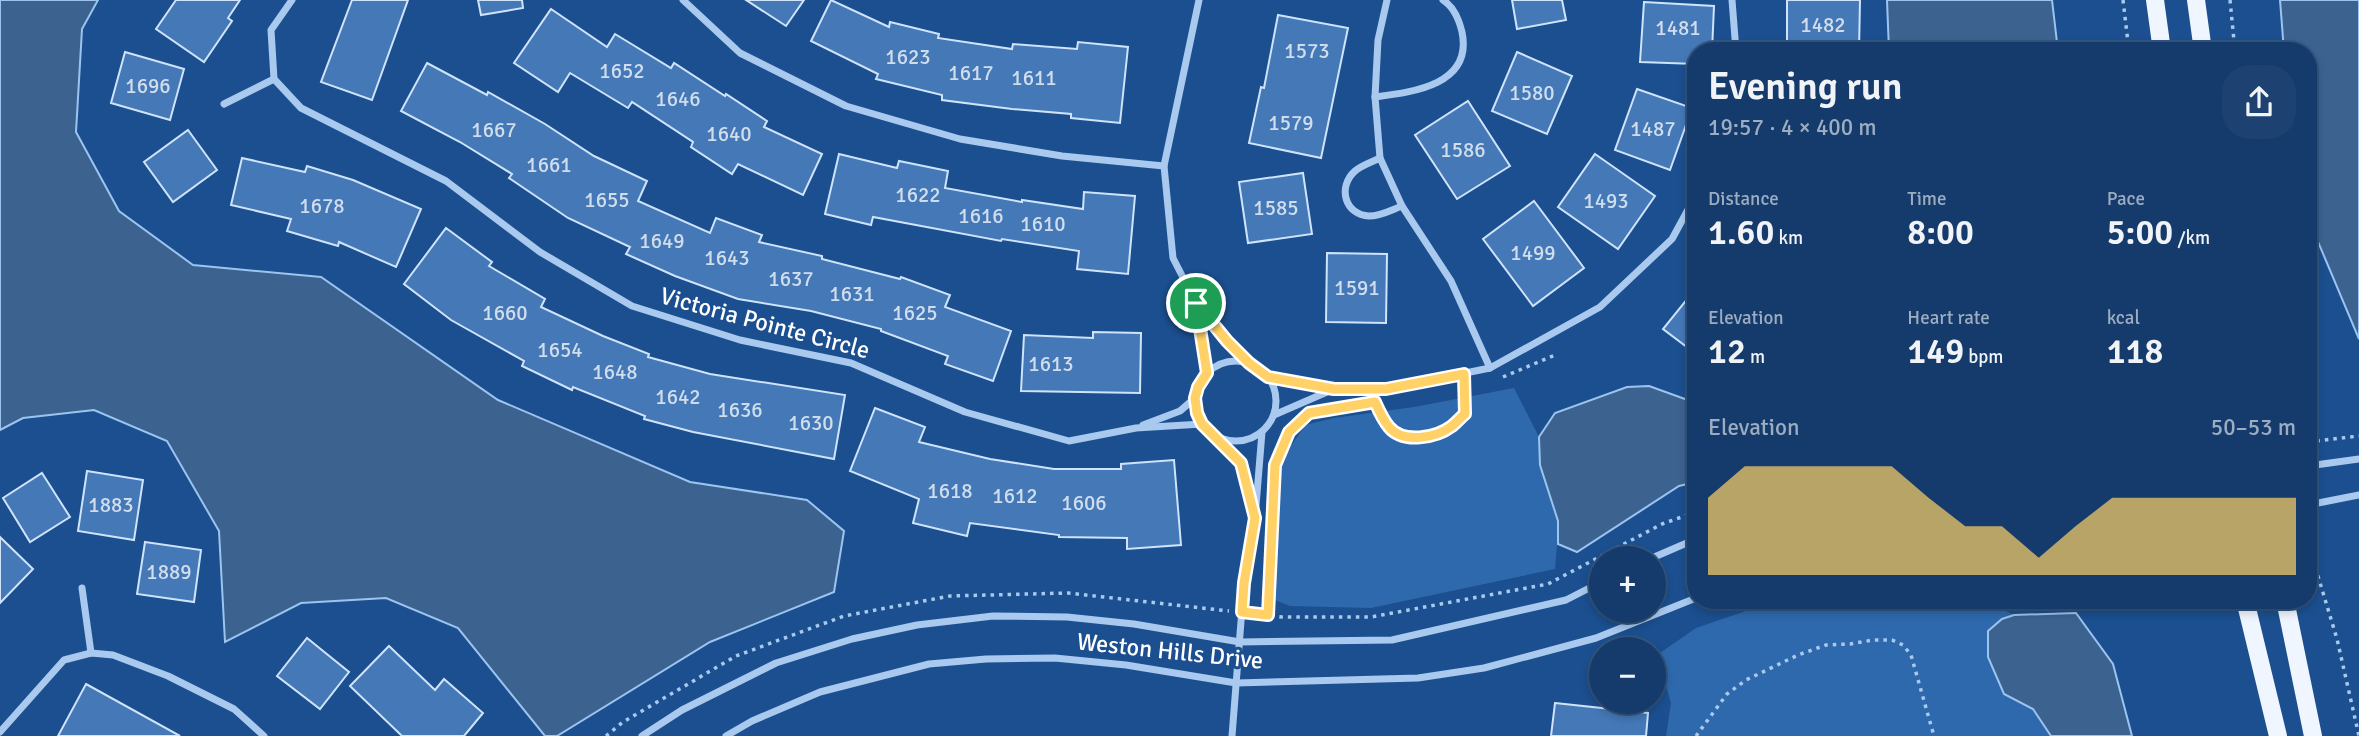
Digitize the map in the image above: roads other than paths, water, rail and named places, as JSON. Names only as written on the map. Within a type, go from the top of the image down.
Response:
[{"type":"main road","points":[[2155,0],[2161,42]]},
{"type":"main road","points":[[2196,0],[2202,42]]},
{"type":"main road","points":[[2247,609],[2277,736]]},
{"type":"main road","points":[[2287,609],[2314,736]]},
{"type":"street","points":[[224,104],[274,79],[271,30],[292,0]]},
{"type":"street","points":[[683,0],[740,53],[846,106],[960,139],[1062,156],[1164,166]]},
{"type":"street","points":[[1199,0],[1164,166],[1173,258],[1196,303],[1227,341],[1268,377],[1334,389],[1386,389],[1490,368],[1600,307],[1672,239],[1687,212]]},
{"type":"street","points":[[1387,0],[1378,40],[1375,97],[1380,158],[1402,206],[1451,281],[1490,368]]},
{"type":"street","points":[[1375,97],[1415,92],[1436,84],[1453,71],[1462,55],[1463,37],[1459,19],[1450,4],[1443,0]]},
{"type":"street","points":[[1732,0],[1735,42]]},
{"type":"street","name":"Victoria Pointe Circle","points":[[274,79],[301,108],[446,181],[540,252],[632,306],[740,340],[851,363],[965,412],[1069,441],[1136,428],[1202,424]]},
{"type":"street","points":[[1380,158],[1356,170],[1347,181],[1344,193],[1347,203],[1355,213],[1368,216],[1382,215],[1402,206]]},
{"type":"street","points":[[1196,303],[1207,373]]},
{"type":"street","points":[[1249,363],[1240,361],[1221,364],[1207,373],[1195,398],[1202,424],[1241,463],[1255,518]]},
{"type":"street","points":[[1212,434],[1227,441],[1245,441],[1262,432],[1274,415],[1276,395],[1268,377]]},
{"type":"street","points":[[1274,415],[1334,389]]},
{"type":"street","name":"Victoria Pointe Circle","points":[[1136,428],[1180,411],[1195,398]]},
{"type":"street","points":[[1232,736],[1244,583],[1255,518],[1262,432]]},
{"type":"street","points":[[2317,465],[2359,459]]},
{"type":"street","points":[[2317,503],[2359,495]]},
{"type":"street","points":[[1666,552],[1687,543]]},
{"type":"street","points":[[82,588],[91,653]]},
{"type":"street","name":"Weston Hills Drive","points":[[642,736],[682,710],[776,663],[852,639],[916,625],[993,616],[1067,617],[1134,624],[1240,642],[1392,640],[1566,600],[1589,588]]},
{"type":"street","name":"Weston Hills Drive","points":[[726,736],[752,721],[820,692],[941,663],[1055,658],[1126,665],[1236,683],[1418,678],[1485,668],[1597,639],[1687,602]]},
{"type":"street","points":[[0,732],[64,660],[91,653],[113,654],[168,676],[234,709],[264,736]]},
{"type":"lane","points":[[1370,389],[1390,429],[1402,437],[1417,438],[1451,427],[1465,414],[1464,374]]}]
